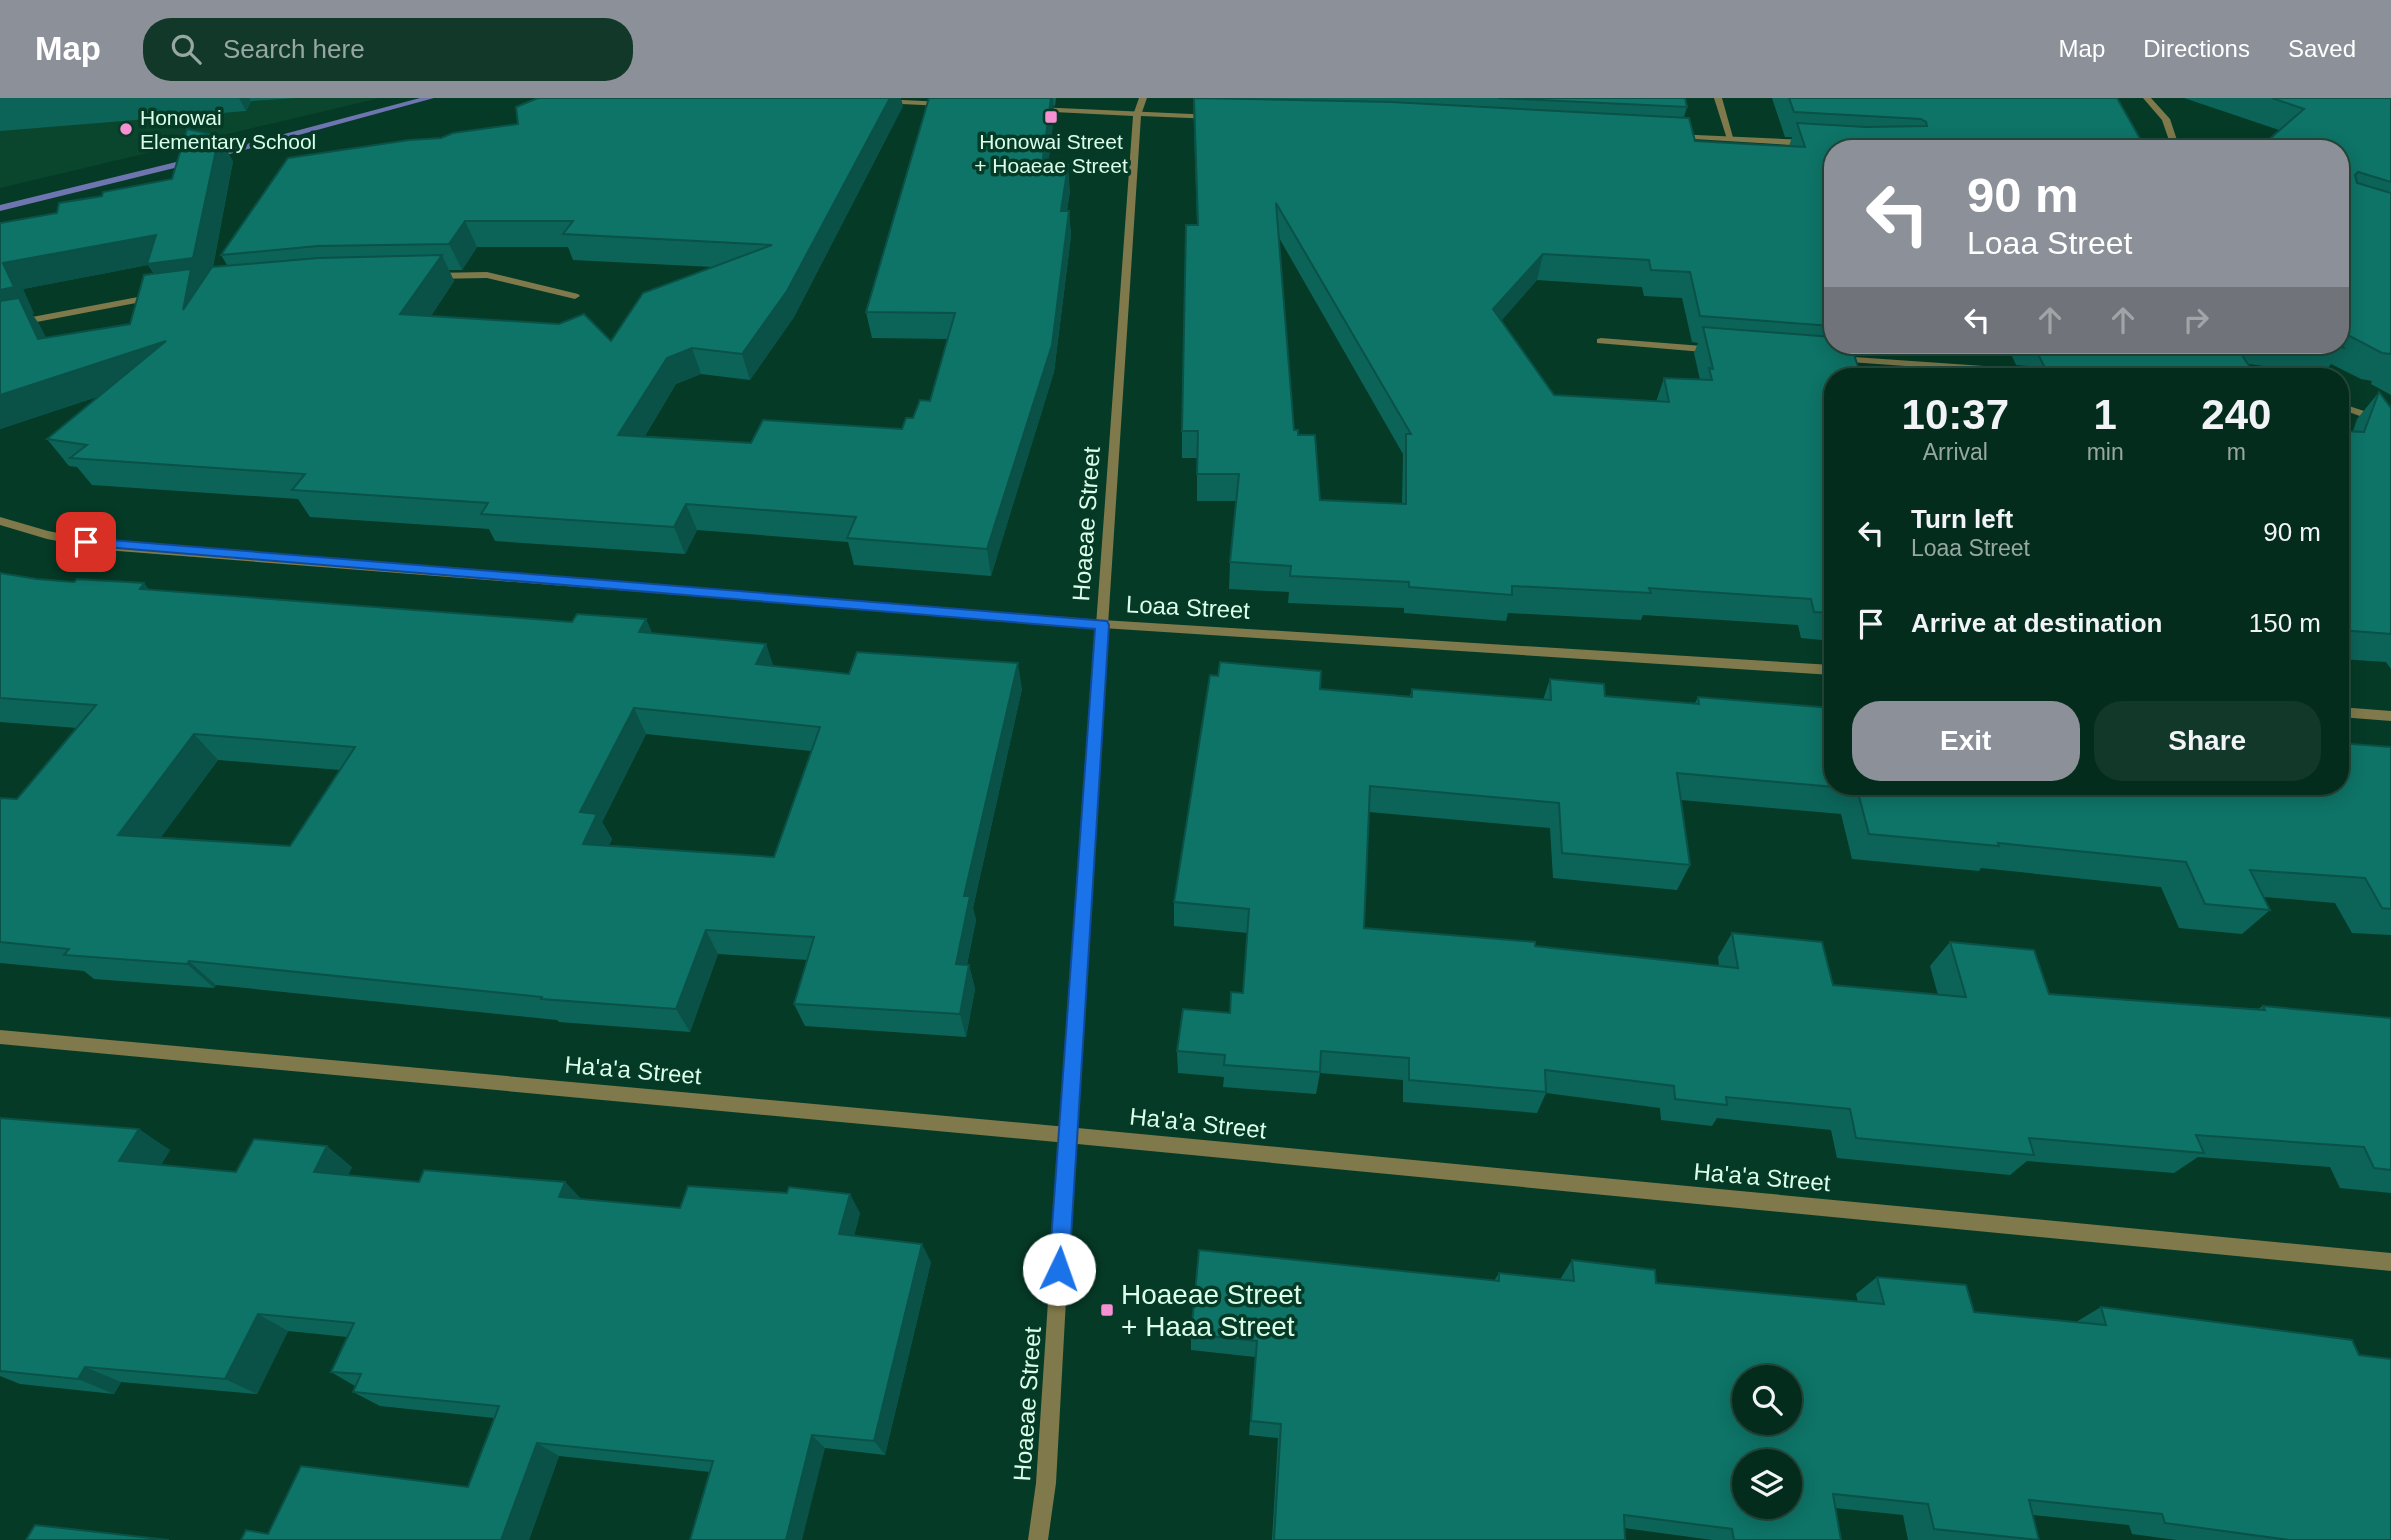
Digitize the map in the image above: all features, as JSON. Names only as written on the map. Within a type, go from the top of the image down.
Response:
[{"type":"street","name":"Hoaeae Street","points":[[1038,1540],[1046,1483],[1067,1135],[1137,115],[1143,98]]},
{"type":"street","points":[[1718,98],[1731,139]]},
{"type":"street","points":[[2147,98],[2166,119],[2173,140]]},
{"type":"street","points":[[872,100],[952,105]]},
{"type":"street","points":[[1032,109],[1226,117]]},
{"type":"street","points":[[1662,135],[1814,144]]},
{"type":"street","points":[[422,276],[487,275],[575,296]]},
{"type":"street","points":[[0,326],[171,295]]},
{"type":"street","points":[[1601,341],[1722,350]]},
{"type":"street","points":[[1830,359],[1978,368]]},
{"type":"street","points":[[2349,409],[2391,424]]},
{"type":"street","name":"Loaa Street","points":[[0,521],[47,535],[105,546],[1102,625],[1824,669]]},
{"type":"street","points":[[2349,713],[2391,716]]},
{"type":"street","name":"Ha'a'a Street","points":[[0,1037],[1067,1135],[2391,1262]]},
{"type":"shaded area","name":"Honowai Elementary School","points":[[0,98],[380,98],[0,188]]},
{"type":"building","points":[[538,98],[890,98],[787,291],[742,354],[692,348],[667,358],[618,435],[751,443],[763,420],[902,429],[906,418],[913,418],[920,400],[930,401],[955,313],[866,312],[929,98],[1051,98],[1042,165],[1068,165],[1061,211],[1069,211],[1052,345],[987,549],[847,538],[856,517],[686,504],[674,527],[481,514],[488,503],[292,490],[305,474],[70,458],[87,445],[47,439],[166,341],[0,395],[0,301],[19,298],[38,339],[130,324],[144,275],[191,269],[183,310],[212,267],[318,258],[442,255],[400,314],[559,324],[584,314],[611,341],[643,293],[772,245],[563,234],[573,221],[465,221],[449,244],[318,246],[221,255],[288,158],[409,140],[441,138],[453,133],[518,124],[516,107]]},
{"type":"building","points":[[1194,98],[1391,102],[1689,118],[1695,141],[1805,147],[1797,123],[1866,127],[1927,126],[1921,119],[1794,112],[1789,98],[2117,98],[2141,140],[1824,140],[1824,325],[1700,316],[1690,272],[1651,270],[1649,260],[1543,254],[1493,309],[1554,395],[1669,402],[1664,378],[1712,380],[1709,368],[1713,369],[1703,327],[1824,336],[1824,354],[1854,354],[1858,368],[1824,368],[1824,613],[1814,612],[1811,599],[1649,588],[1651,593],[1512,586],[1512,595],[1409,587],[1409,582],[1290,576],[1291,566],[1230,562],[1239,474],[1197,474],[1198,431],[1182,431],[1186,225],[1198,225]],"holes":[[[1276,203],[1411,434],[1406,434],[1406,504],[1320,500],[1315,435],[1298,435],[1298,430],[1294,430]]]},
{"type":"building","points":[[1498,98],[1685,98],[1687,107]]},
{"type":"building","points":[[2272,98],[2391,98],[2391,182],[2358,172],[2355,175],[2357,183],[2391,193],[2391,354],[2382,353],[2349,336],[2349,140],[2268,140],[2304,109]]},
{"type":"building","points":[[187,129],[219,136],[193,258],[147,264],[156,235],[3,263],[14,287],[0,290],[0,223],[57,213],[59,203],[172,179]]},
{"type":"building","points":[[2038,354],[2241,354],[2251,368],[2045,368]]},
{"type":"building","points":[[2379,392],[2391,408],[2391,634],[2349,631],[2349,431],[2364,432]]},
{"type":"building","points":[[0,573],[74,582],[77,579],[144,583],[140,589],[572,622],[577,614],[646,619],[639,632],[766,644],[756,664],[849,674],[857,652],[1018,663],[964,896],[970,896],[956,964],[969,965],[960,1014],[794,1004],[814,937],[706,930],[676,1009],[541,999],[542,997],[189,961],[187,964],[64,955],[69,949],[0,942],[0,798],[17,799],[96,705],[0,698]],"holes":[[[634,708],[820,727],[774,857],[583,844],[597,814],[580,812]],[[194,734],[355,747],[290,846],[118,835]]]},
{"type":"building","points":[[1220,662],[1321,671],[1320,689],[1412,697],[1412,689],[1551,700],[1550,679],[1604,684],[1605,696],[1699,704],[1698,697],[1824,707],[1824,786],[1677,773],[1690,865],[1562,853],[1559,803],[1370,786],[1364,928],[1535,942],[1535,946],[1738,968],[1732,933],[1822,942],[1833,985],[1966,997],[1950,942],[2034,950],[2049,994],[2265,1010],[2263,1006],[2391,1018],[2391,1170],[2374,1168],[2364,1147],[2196,1135],[2204,1153],[2029,1138],[2034,1155],[1856,1138],[1850,1109],[1726,1097],[1727,1105],[1675,1099],[1674,1086],[1545,1070],[1546,1092],[1409,1080],[1409,1058],[1321,1051],[1320,1072],[1224,1065],[1225,1055],[1177,1051],[1183,1009],[1230,1013],[1231,992],[1243,993],[1249,909],[1174,902],[1210,675],[1218,676]]},
{"type":"building","points":[[2349,744],[2391,747],[2391,909],[2382,908],[2365,878],[2250,870],[2270,910],[2205,904],[2186,862],[1998,843],[1999,846],[1869,834],[1859,795],[2349,795]]},
{"type":"building","points":[[0,1118],[139,1129],[119,1161],[236,1172],[254,1139],[327,1146],[314,1172],[419,1182],[424,1170],[565,1182],[559,1197],[680,1208],[688,1186],[787,1193],[789,1187],[850,1194],[839,1234],[922,1244],[874,1441],[812,1435],[786,1540],[690,1540],[713,1461],[537,1443],[501,1540],[241,1540],[246,1530],[268,1534],[301,1466],[468,1487],[499,1406],[353,1392],[361,1374],[331,1372],[354,1323],[258,1314],[225,1379],[85,1367],[78,1379],[0,1371]]},
{"type":"building","points":[[1199,1250],[1499,1281],[1499,1273],[1574,1281],[1572,1260],[1655,1270],[1656,1283],[1884,1304],[1877,1277],[1966,1285],[1974,1312],[2106,1325],[2101,1307],[2352,1340],[2359,1355],[2391,1359],[2391,1540],[2289,1540],[2165,1523],[2162,1514],[2029,1500],[2039,1540],[1934,1529],[1928,1504],[1833,1494],[1841,1540],[1734,1540],[1732,1529],[1624,1515],[1625,1540],[1274,1540],[1281,1424],[1251,1421],[1257,1341],[1191,1334]]},
{"type":"building","points":[[35,1525],[169,1540],[26,1540]]},
{"type":"waterway","points":[[0,208],[212,156],[430,98]]},
{"type":"place","name":"Honowai Street + Hoaeae Street","points":[[1051,117]]},
{"type":"place","name":"Honowai Elementary School","points":[[126,129]]},
{"type":"place","name":"Hoaeae Street + Haaa Street","points":[[1107,1310]]},
{"type":"route","points":[[86,542],[105,546],[1102,625],[1059,1269]]}]
